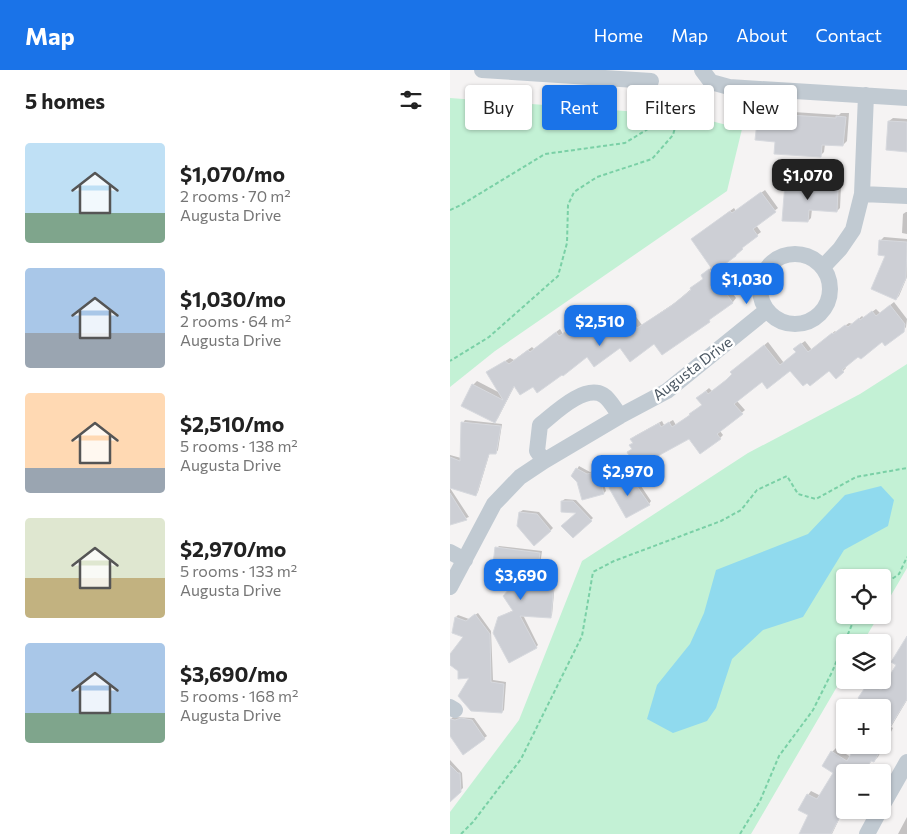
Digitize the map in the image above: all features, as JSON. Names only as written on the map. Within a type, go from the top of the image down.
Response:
[{"type":"street","points":[[482,70],[651,81]]},
{"type":"street","points":[[702,70],[711,82],[729,87],[907,98]]},
{"type":"street","points":[[822,267],[840,248],[853,230],[862,194],[866,95]]},
{"type":"street","points":[[862,194],[907,196]]},
{"type":"street","points":[[804,255],[814,259],[822,267],[828,277],[830,290],[828,301],[817,316],[800,323],[788,323],[777,318],[768,310],[762,301],[761,279],[773,261],[782,256],[804,255]]},
{"type":"street","name":"Augusta Drive","points":[[450,587],[457,556],[494,504],[520,477],[620,416],[667,391],[768,310]]},
{"type":"street","points":[[544,461],[537,451],[540,425],[575,398],[590,392],[603,395],[620,416]]},
{"type":"street","points":[[891,790],[907,762]]},
{"type":"street","points":[[867,834],[875,819]]},
{"type":"path","points":[[450,210],[544,154],[626,143],[656,124],[676,124],[673,135],[652,159],[597,177],[574,192],[568,205],[567,243],[558,276],[489,337],[450,361]]},
{"type":"path","points":[[461,834],[521,759],[582,636],[593,572],[614,561],[721,521],[741,510],[756,490],[787,476],[798,494],[816,499],[856,478],[907,468]]},
{"type":"path","points":[[891,580],[899,574],[907,557]]},
{"type":"path","points":[[740,834],[760,801],[779,756],[813,710],[832,672],[852,624]]},
{"type":"green space","points":[[450,98],[465,99],[465,130],[532,130],[532,104],[542,105],[542,130],[617,130],[617,110],[627,111],[627,130],[714,130],[714,122],[724,124],[724,130],[742,130],[727,191],[495,351],[450,387]]},
{"type":"green space","points":[[907,364],[907,568],[891,595],[891,569],[836,569],[836,624],[874,624],[868,634],[836,634],[836,688],[751,834],[450,834],[450,812],[519,720],[582,561],[748,453],[860,394]]},
{"type":"water","points":[[881,486],[894,500],[888,526],[844,550],[803,617],[763,630],[732,659],[716,708],[707,721],[673,733],[647,719],[657,685],[690,644],[704,613],[716,570],[808,534],[845,495]]},
{"type":"building","points":[[797,116],[846,117],[843,146],[822,145],[821,157],[774,154],[775,142],[755,140],[756,130],[797,130]]},
{"type":"building","points":[[888,121],[907,122],[907,152],[886,150]]},
{"type":"building","points":[[785,183],[825,187],[825,184],[835,184],[835,190],[838,190],[837,212],[809,210],[808,222],[782,221]]},
{"type":"building","points":[[761,192],[776,212],[753,229],[758,236],[742,248],[736,256],[714,272],[691,239],[730,211],[732,213]]},
{"type":"building","points":[[879,240],[907,242],[906,278],[896,300],[871,289],[885,256],[878,255]]},
{"type":"building","points":[[709,269],[733,303],[709,320],[710,322],[662,355],[654,344],[630,362],[620,348],[594,367],[587,357],[537,393],[533,387],[520,395],[514,386],[495,423],[461,406],[472,384],[503,400],[486,372],[505,361],[509,364],[528,350],[530,352],[556,332],[559,336],[565,332],[569,337],[589,322],[592,326],[597,323],[605,334],[630,317],[637,328],[671,306],[691,290],[690,288],[703,279],[701,275]]},
{"type":"building","points":[[890,305],[905,324],[904,332],[885,346],[882,342],[861,359],[858,357],[842,370],[844,372],[836,379],[829,371],[810,386],[807,383],[803,386],[790,371],[767,389],[762,382],[734,404],[743,414],[717,434],[721,439],[700,454],[689,439],[636,468],[627,452],[632,449],[629,445],[633,443],[630,439],[659,423],[661,427],[669,422],[672,427],[690,415],[702,405],[696,398],[706,391],[708,394],[726,380],[732,374],[730,372],[764,345],[780,365],[796,352],[793,349],[801,343],[808,352],[845,325],[848,327],[872,311],[876,316]]},
{"type":"building","points":[[461,422],[501,426],[496,454],[489,454],[476,496],[450,488],[450,457],[460,461]]},
{"type":"building","points":[[576,468],[587,474],[598,471],[604,494],[582,500],[577,482],[571,476]]},
{"type":"building","points":[[614,477],[634,482],[650,505],[626,518],[609,488]]},
{"type":"building","points":[[450,493],[467,520],[450,525]]},
{"type":"building","points":[[561,501],[573,501],[592,521],[573,538],[561,526],[576,513],[561,512]]},
{"type":"building","points":[[519,512],[537,514],[551,531],[534,546],[517,526]]},
{"type":"building","points":[[495,547],[540,553],[536,582],[554,584],[551,618],[520,616],[537,648],[509,663],[493,633],[498,617],[513,611],[503,596],[517,580],[503,578],[493,564]]},
{"type":"building","points":[[475,614],[490,634],[491,682],[504,684],[502,713],[471,711],[458,696],[469,678],[458,679],[458,671],[450,665],[450,654],[463,637],[452,633],[455,617],[466,621]]},
{"type":"building","points":[[907,636],[907,699],[891,725],[891,699],[858,698],[864,689],[891,689],[891,673],[896,665],[891,662]]},
{"type":"building","points":[[450,719],[472,720],[485,739],[463,755],[450,736]]},
{"type":"building","points":[[831,751],[847,761],[851,754],[878,754],[874,762],[871,761],[869,764],[836,764],[836,819],[839,819],[831,834],[799,834],[808,815],[798,810],[807,794],[817,799],[833,773],[822,766]]},
{"type":"building","points":[[450,765],[460,773],[461,792],[450,802]]}]
